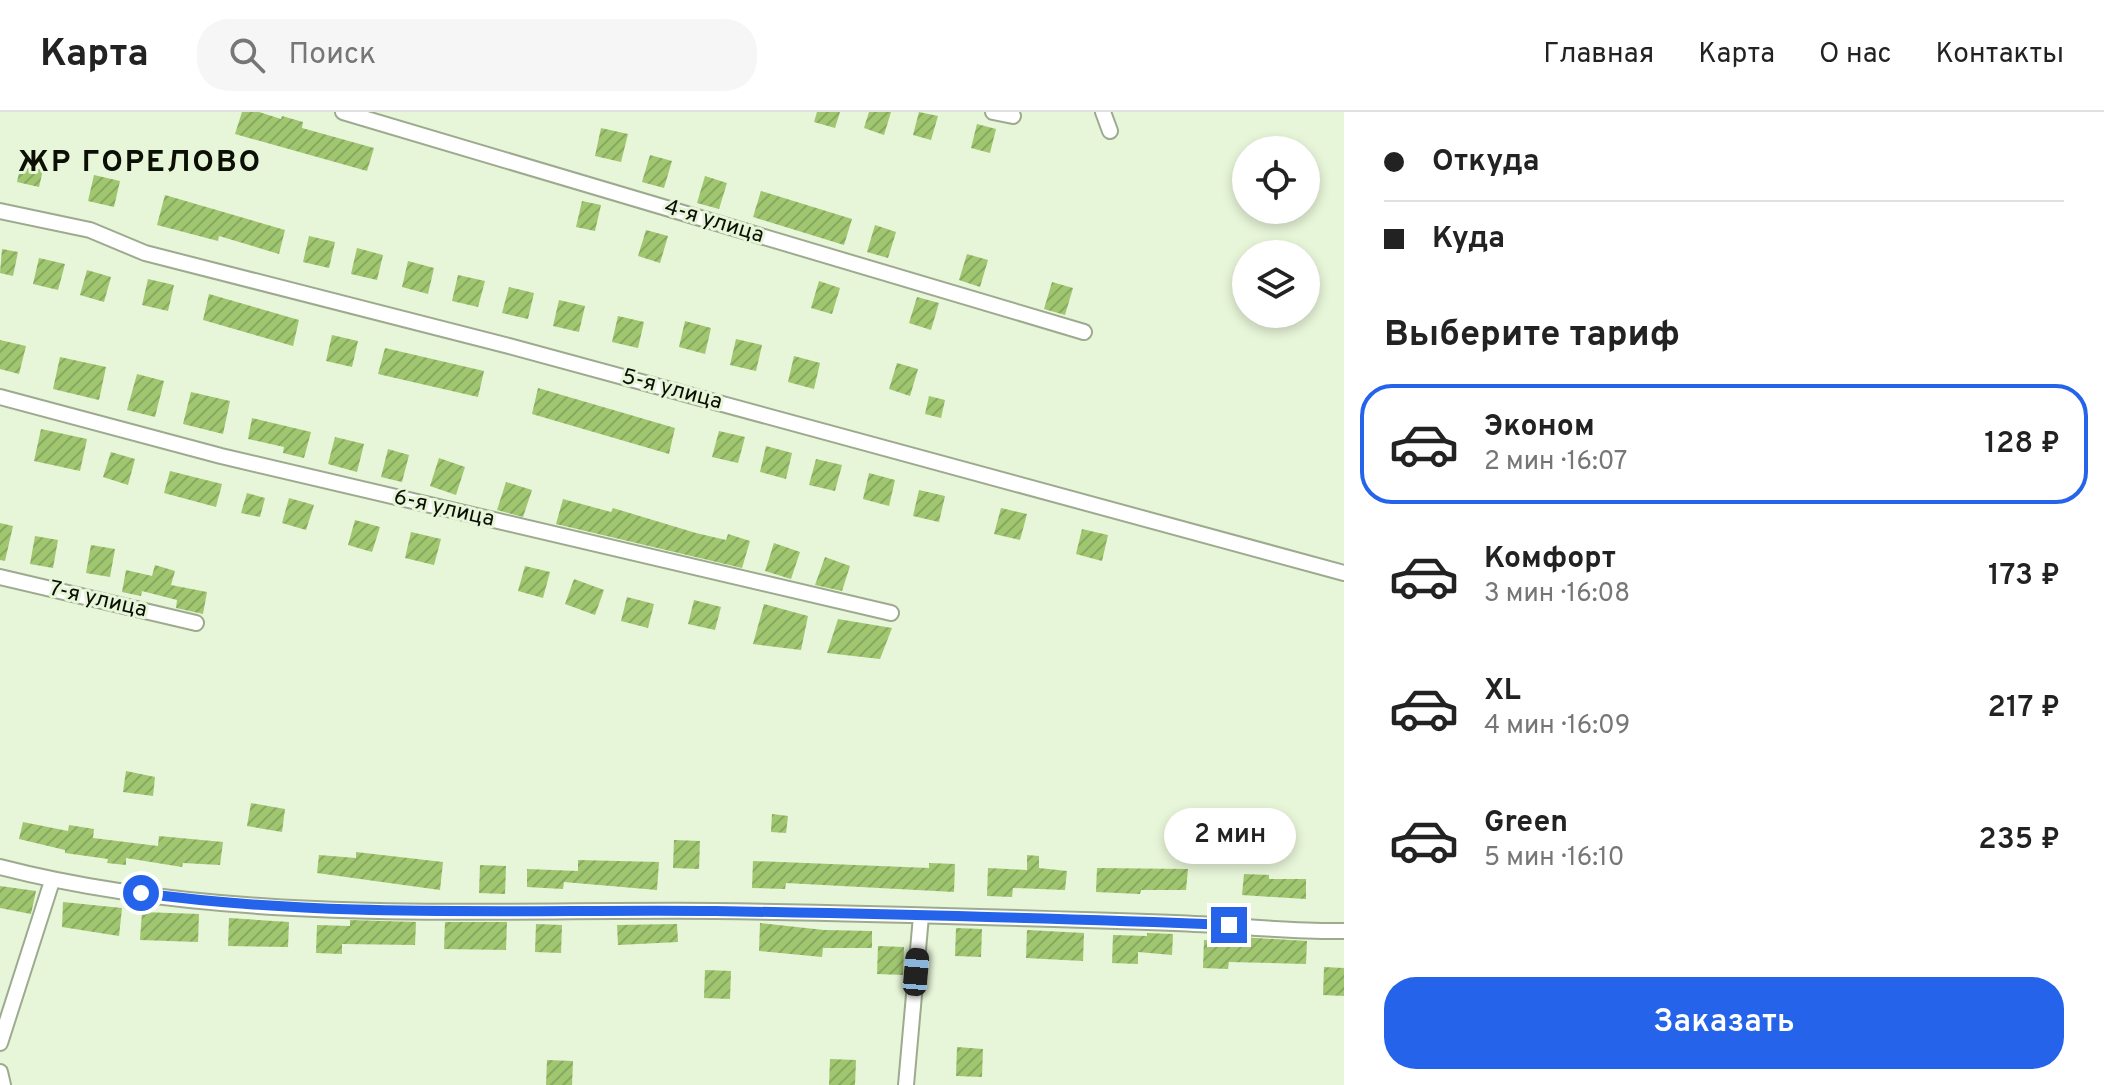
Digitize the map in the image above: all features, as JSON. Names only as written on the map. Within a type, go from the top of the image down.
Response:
[{"type":"street","name":"4-я улица","points":[[343,112],[1084,332]]},
{"type":"street","points":[[993,112],[1013,116]]},
{"type":"street","points":[[1103,112],[1110,131]]},
{"type":"street","name":"5-я улица","points":[[0,211],[90,230],[145,253],[538,354],[1344,573]]},
{"type":"street","name":"6-я улица","points":[[0,397],[221,456],[891,613]]},
{"type":"street","name":"7-я улица","points":[[0,577],[196,623]]},
{"type":"street","points":[[0,867],[52,881],[200,901],[427,911],[921,916],[1344,931]]},
{"type":"street","points":[[0,1043],[52,881]]},
{"type":"street","points":[[906,1085],[921,916]]},
{"type":"street","points":[[0,1072],[3,1085]]},
{"type":"building","points":[[242,112],[259,112],[281,119],[282,116],[303,122],[302,128],[374,148],[367,171],[235,134]]},
{"type":"building","points":[[817,112],[840,112],[835,128],[814,122]]},
{"type":"building","points":[[869,112],[891,112],[884,135],[864,128]]},
{"type":"building","points":[[919,112],[938,116],[931,140],[913,135]]},
{"type":"building","points":[[977,124],[996,129],[990,153],[971,148]]},
{"type":"building","points":[[601,128],[628,134],[621,162],[595,156]]},
{"type":"building","points":[[650,155],[672,161],[664,188],[642,182]]},
{"type":"building","points":[[21,164],[43,170],[39,187],[17,182]]},
{"type":"building","points":[[94,175],[120,181],[114,207],[88,201]]},
{"type":"building","points":[[705,176],[727,183],[719,209],[697,203]]},
{"type":"building","points":[[761,191],[852,219],[844,245],[753,217]]},
{"type":"building","points":[[165,195],[285,230],[279,254],[219,236],[218,241],[157,225]]},
{"type":"building","points":[[582,201],[601,205],[595,231],[576,227]]},
{"type":"building","points":[[875,225],[896,232],[888,258],[867,252]]},
{"type":"building","points":[[646,230],[668,236],[660,263],[638,256]]},
{"type":"building","points":[[309,236],[335,242],[329,268],[303,262]]},
{"type":"building","points":[[357,248],[383,255],[377,280],[351,274]]},
{"type":"building","points":[[2,249],[18,252],[13,276],[0,273]]},
{"type":"building","points":[[967,254],[988,260],[980,287],[959,280]]},
{"type":"building","points":[[39,258],[65,264],[58,290],[33,284]]},
{"type":"building","points":[[408,261],[434,268],[428,294],[402,287]]},
{"type":"building","points":[[87,270],[111,277],[104,302],[80,295]]},
{"type":"building","points":[[458,275],[485,281],[478,307],[452,301]]},
{"type":"building","points":[[148,279],[174,285],[168,311],[142,305]]},
{"type":"building","points":[[819,281],[840,288],[832,314],[811,308]]},
{"type":"building","points":[[1052,282],[1073,288],[1065,315],[1044,309]]},
{"type":"building","points":[[509,287],[534,293],[528,319],[502,313]]},
{"type":"building","points":[[209,294],[299,320],[293,346],[203,320]]},
{"type":"building","points":[[917,297],[939,303],[931,330],[909,323]]},
{"type":"building","points":[[559,300],[585,306],[579,332],[553,326]]},
{"type":"building","points":[[618,316],[644,322],[638,348],[612,342]]},
{"type":"building","points":[[685,321],[711,328],[705,354],[679,347]]},
{"type":"building","points":[[332,335],[358,341],[352,367],[326,361]]},
{"type":"building","points":[[736,339],[762,345],[756,371],[730,365]]},
{"type":"building","points":[[0,340],[26,346],[19,374],[0,369]]},
{"type":"building","points":[[385,348],[484,371],[478,397],[378,374]]},
{"type":"building","points":[[794,356],[820,363],[814,389],[788,382]]},
{"type":"building","points":[[60,357],[106,367],[99,400],[53,389]]},
{"type":"building","points":[[897,363],[918,369],[910,396],[889,389]]},
{"type":"building","points":[[137,374],[164,381],[155,417],[127,410]]},
{"type":"building","points":[[538,388],[675,428],[669,454],[532,414]]},
{"type":"building","points":[[191,392],[230,401],[223,434],[183,424]]},
{"type":"building","points":[[929,396],[945,400],[941,418],[925,414]]},
{"type":"building","points":[[252,418],[311,432],[304,458],[283,453],[284,447],[248,439]]},
{"type":"building","points":[[41,429],[87,439],[80,471],[34,461]]},
{"type":"building","points":[[719,431],[745,437],[738,463],[712,457]]},
{"type":"building","points":[[335,437],[364,444],[357,472],[328,464]]},
{"type":"building","points":[[766,446],[792,453],[786,479],[760,472]]},
{"type":"building","points":[[388,449],[409,455],[402,482],[381,477]]},
{"type":"building","points":[[111,452],[135,459],[128,485],[103,477]]},
{"type":"building","points":[[439,458],[465,467],[456,495],[430,486]]},
{"type":"building","points":[[816,459],[842,465],[835,491],[809,485]]},
{"type":"building","points":[[170,471],[222,484],[216,507],[164,493]]},
{"type":"building","points":[[869,473],[895,480],[889,506],[863,499]]},
{"type":"building","points":[[506,482],[532,490],[523,517],[497,510]]},
{"type":"building","points":[[919,490],[945,496],[939,522],[913,516]]},
{"type":"building","points":[[247,493],[265,498],[260,517],[241,513]]},
{"type":"building","points":[[289,498],[314,505],[306,530],[282,523]]},
{"type":"building","points":[[563,499],[611,512],[613,508],[726,540],[728,534],[750,541],[742,568],[556,524]]},
{"type":"building","points":[[1001,508],[1027,514],[1020,540],[994,534]]},
{"type":"building","points":[[355,520],[380,527],[372,552],[348,545]]},
{"type":"building","points":[[0,523],[13,526],[5,561],[0,560]]},
{"type":"building","points":[[1082,529],[1108,535],[1102,561],[1076,554]]},
{"type":"building","points":[[411,532],[441,539],[434,565],[405,558]]},
{"type":"building","points":[[35,536],[58,540],[53,568],[30,564]]},
{"type":"building","points":[[774,543],[800,552],[791,579],[765,571]]},
{"type":"building","points":[[91,545],[115,549],[110,577],[86,573]]},
{"type":"building","points":[[825,557],[850,566],[842,591],[815,585]]},
{"type":"building","points":[[155,565],[175,571],[171,585],[207,592],[203,614],[176,608],[177,600],[142,591],[141,596],[122,592],[126,570],[152,576]]},
{"type":"building","points":[[525,566],[550,572],[543,598],[518,591]]},
{"type":"building","points":[[574,579],[604,590],[595,615],[565,604]]},
{"type":"building","points":[[627,597],[654,604],[648,628],[621,621]]},
{"type":"building","points":[[694,600],[721,607],[715,630],[688,624]]},
{"type":"building","points":[[764,604],[808,616],[801,650],[753,644]]},
{"type":"building","points":[[838,619],[892,628],[880,659],[827,653]]},
{"type":"building","points":[[126,771],[155,777],[153,796],[123,792]]},
{"type":"building","points":[[251,803],[285,809],[282,832],[247,826]]},
{"type":"building","points":[[772,814],[788,816],[786,833],[771,832]]},
{"type":"building","points":[[23,822],[68,831],[69,825],[94,829],[93,838],[158,846],[159,836],[223,842],[220,865],[183,863],[182,867],[126,858],[126,865],[107,863],[108,859],[65,853],[65,850],[19,839]]},
{"type":"building","points":[[674,840],[700,841],[699,869],[673,868]]},
{"type":"building","points":[[356,852],[443,862],[440,890],[317,873],[319,855],[356,858]]},
{"type":"building","points":[[1027,855],[1039,856],[1039,868],[1067,871],[1065,890],[1013,888],[1012,897],[987,896],[988,868],[1027,870]]},
{"type":"building","points":[[578,860],[659,862],[657,890],[564,882],[563,889],[527,887],[527,869],[578,871]]},
{"type":"building","points":[[753,861],[929,868],[929,863],[955,864],[954,892],[786,883],[785,889],[752,888]]},
{"type":"building","points":[[480,865],[506,866],[505,894],[479,893]]},
{"type":"building","points":[[1097,868],[1188,869],[1186,890],[1141,890],[1140,894],[1096,892]]},
{"type":"building","points":[[1244,874],[1269,875],[1269,879],[1306,879],[1306,899],[1242,895]]},
{"type":"building","points":[[0,886],[36,891],[31,914],[0,908]]},
{"type":"building","points":[[63,902],[122,908],[119,936],[62,927]]},
{"type":"building","points":[[142,912],[199,914],[198,942],[140,940]]},
{"type":"building","points":[[229,918],[289,922],[288,947],[228,946]]},
{"type":"building","points":[[350,920],[416,922],[415,945],[342,944],[342,954],[316,953],[317,925],[350,926]]},
{"type":"building","points":[[445,922],[507,922],[506,950],[444,949]]},
{"type":"building","points":[[760,923],[824,930],[872,931],[872,948],[823,948],[822,957],[759,951]]},
{"type":"building","points":[[536,924],[562,925],[561,953],[535,952]]},
{"type":"building","points":[[677,924],[678,942],[618,945],[617,925]]},
{"type":"building","points":[[956,928],[982,929],[981,957],[955,956]]},
{"type":"building","points":[[1027,930],[1084,933],[1083,961],[1026,958]]},
{"type":"building","points":[[1147,933],[1173,934],[1172,955],[1138,952],[1138,964],[1112,963],[1113,935],[1147,936]]},
{"type":"building","points":[[1240,937],[1307,941],[1306,964],[1229,962],[1228,969],[1203,968],[1204,940],[1240,942]]},
{"type":"building","points":[[878,946],[904,947],[903,975],[877,974]]},
{"type":"building","points":[[1324,967],[1344,968],[1344,996],[1323,995]]},
{"type":"building","points":[[705,970],[731,971],[730,999],[704,998]]},
{"type":"building","points":[[957,1047],[983,1049],[982,1077],[956,1076]]},
{"type":"building","points":[[830,1059],[856,1060],[855,1085],[829,1085]]},
{"type":"building","points":[[547,1060],[573,1061],[572,1085],[546,1085]]},
{"type":"district","name":"ЖР ГОРЕЛОВО","points":[[140,163]]},
{"type":"route","points":[[141,893],[200,901],[427,911],[715,911],[1229,925]]}]
